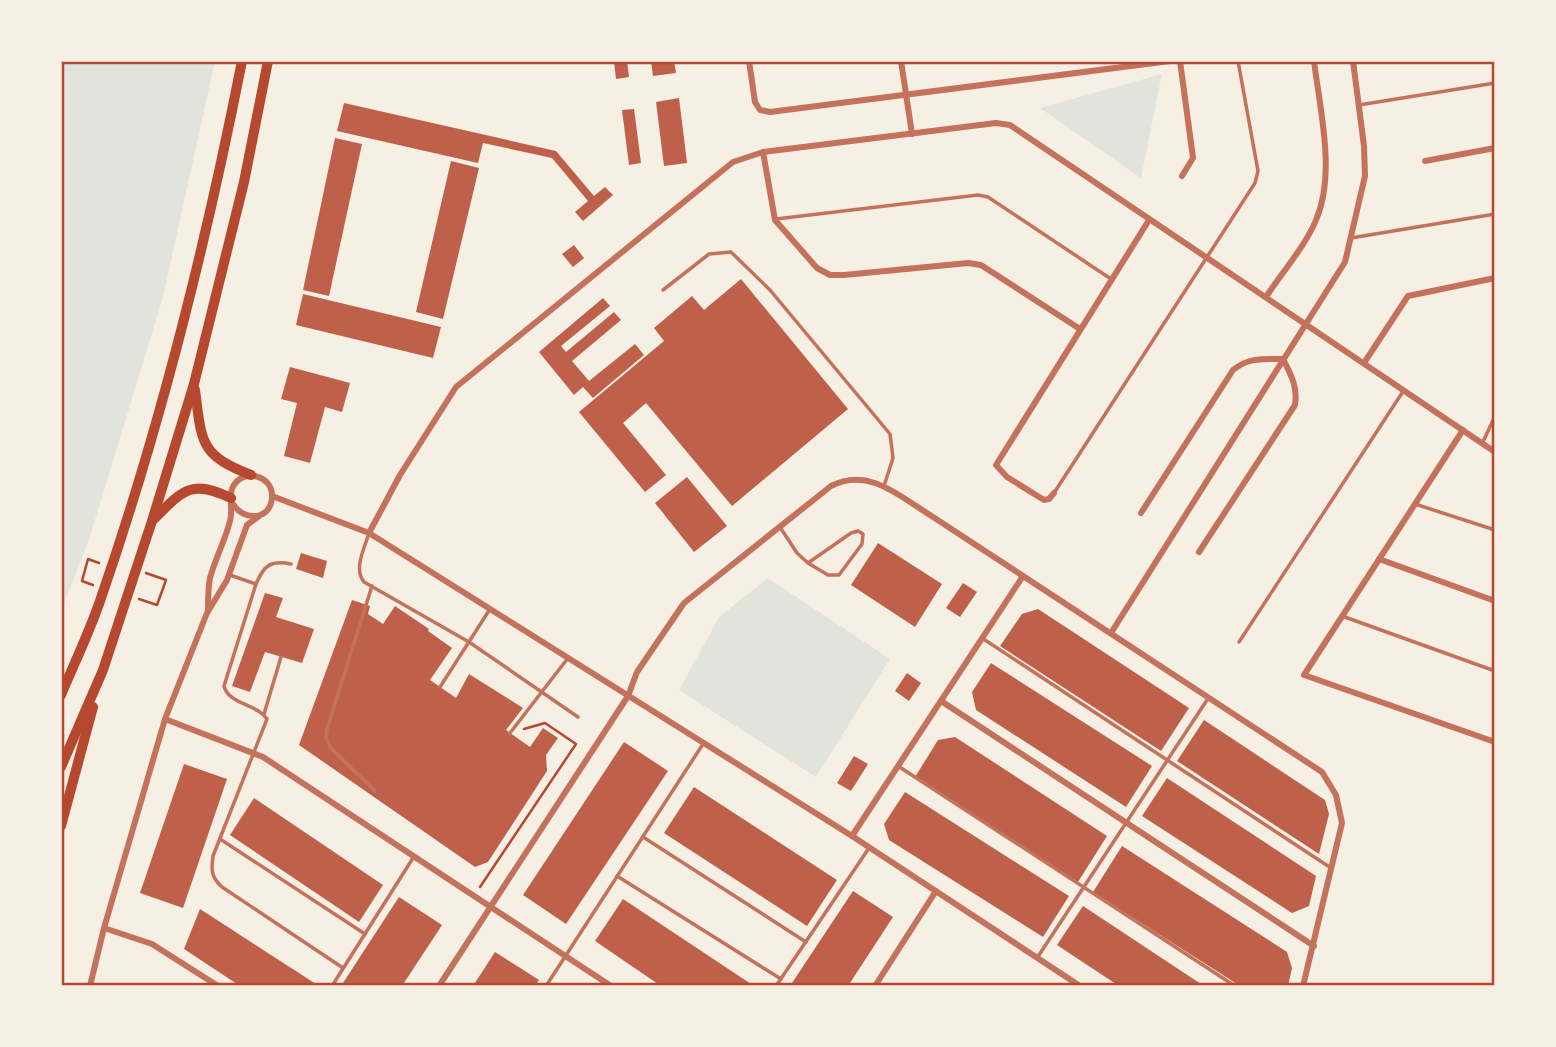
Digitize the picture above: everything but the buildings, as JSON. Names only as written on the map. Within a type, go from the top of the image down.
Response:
[{"type":"highway","points":[[61,695],[111,566],[141,476],[177,350],[219,176],[242,61]]},
{"type":"highway","points":[[61,825],[103,670],[194,384],[244,182],[268,61]]},
{"type":"highway","points":[[194,384],[201,432],[209,451],[226,465],[251,475]]},
{"type":"highway","points":[[152,522],[174,499],[192,489],[208,488],[232,501]]},
{"type":"highway","points":[[61,686],[86,636]]},
{"type":"highway","points":[[61,767],[103,670]]},
{"type":"street","points":[[749,61],[755,102],[760,110],[770,113],[1115,64],[1170,61]]},
{"type":"street","points":[[901,61],[912,134]]},
{"type":"street","points":[[1180,61],[1193,158],[1182,176]]},
{"type":"street","points":[[1266,297],[1316,222],[1321,205],[1326,167],[1314,61]]},
{"type":"street","points":[[1111,633],[1345,262],[1365,176],[1364,146],[1353,61]]},
{"type":"street","points":[[369,533],[400,475],[456,387],[733,162],[763,152],[996,123],[1010,125],[1495,452]]},
{"type":"street","points":[[1425,161],[1495,148]]},
{"type":"street","points":[[763,152],[775,220],[817,268],[830,275],[968,263],[981,265],[1080,329]]},
{"type":"street","points":[[1054,493],[1044,500],[1007,477],[996,465],[1149,220]]},
{"type":"street","points":[[1364,363],[1408,296],[1495,278]]},
{"type":"street","points":[[1141,513],[1233,370],[1244,361],[1283,359]]},
{"type":"street","points":[[1199,552],[1295,405],[1297,393],[1283,359]]},
{"type":"street","points":[[1463,430],[1304,675],[1495,742]]},
{"type":"street","points":[[90,986],[104,928],[165,719],[207,613],[229,575],[247,525],[268,508],[272,496],[268,484],[258,476],[251,475],[234,485],[230,521],[210,579],[207,613]]},
{"type":"street","points":[[439,986],[628,696],[637,672],[684,603],[831,486],[844,479],[857,478],[883,486],[1322,772],[1341,809],[1342,823],[1303,986]]},
{"type":"street","points":[[272,496],[369,533],[852,836],[1080,986]]},
{"type":"street","points":[[232,501],[236,510],[246,516],[258,516]]},
{"type":"street","points":[[1379,559],[1495,601]]},
{"type":"street","points":[[852,836],[1023,576]]},
{"type":"street","points":[[940,701],[1314,946]]},
{"type":"street","points":[[165,719],[263,757],[611,986]]},
{"type":"street","points":[[875,986],[936,891]]},
{"type":"street","points":[[104,928],[152,944],[218,986]]},
{"type":"lane","points":[[1054,493],[1255,183],[1258,171],[1238,61]]},
{"type":"lane","points":[[1359,105],[1495,83]]},
{"type":"lane","points":[[775,220],[978,195],[988,197],[1111,279]]},
{"type":"lane","points":[[1351,239],[1495,214]]},
{"type":"lane","points":[[663,290],[709,254],[731,252],[770,290],[890,433],[893,458],[883,486]]},
{"type":"lane","points":[[1239,642],[1404,390]]},
{"type":"lane","points":[[1482,444],[1495,416]]},
{"type":"lane","points":[[1415,504],[1495,530]]},
{"type":"lane","points":[[780,527],[797,553],[808,563],[828,575],[839,575],[862,544],[863,534],[858,531],[851,533],[808,563]]},
{"type":"lane","points":[[369,533],[359,568],[360,578],[468,642],[578,717]]},
{"type":"lane","points":[[291,564],[277,561],[265,566],[256,584],[224,687],[227,695],[267,719],[213,856],[213,878],[343,968]]},
{"type":"lane","points":[[229,575],[256,584]]},
{"type":"lane","points":[[372,586],[327,729],[326,740],[375,792]]},
{"type":"lane","points":[[440,687],[490,609]]},
{"type":"lane","points":[[1342,616],[1495,671]]},
{"type":"lane","points":[[982,638],[1333,869]]},
{"type":"lane","points":[[264,715],[281,657]]},
{"type":"lane","points":[[510,733],[568,658]]},
{"type":"lane","points":[[1037,958],[1209,697]]},
{"type":"lane","points":[[546,986],[703,743]]},
{"type":"lane","points":[[898,766],[1235,986]]},
{"type":"lane","points":[[642,837],[806,942]]},
{"type":"lane","points":[[220,839],[365,934]]},
{"type":"lane","points":[[776,986],[869,847]]},
{"type":"lane","points":[[332,986],[414,856]]},
{"type":"lane","points":[[617,876],[781,979]]},
{"type":"path","points":[[82,581],[88,559],[111,566]]},
{"type":"path","points":[[136,569],[166,580],[157,605]]},
{"type":"path","points":[[474,895],[576,744],[545,723],[510,733]]},
{"type":"shaded area","points":[[61,61],[215,61],[163,297],[88,543],[61,611]]},
{"type":"shaded area","points":[[1162,74],[1141,178],[1040,108]]},
{"type":"shaded area","points":[[768,578],[890,659],[816,777],[679,690],[719,617]]}]
